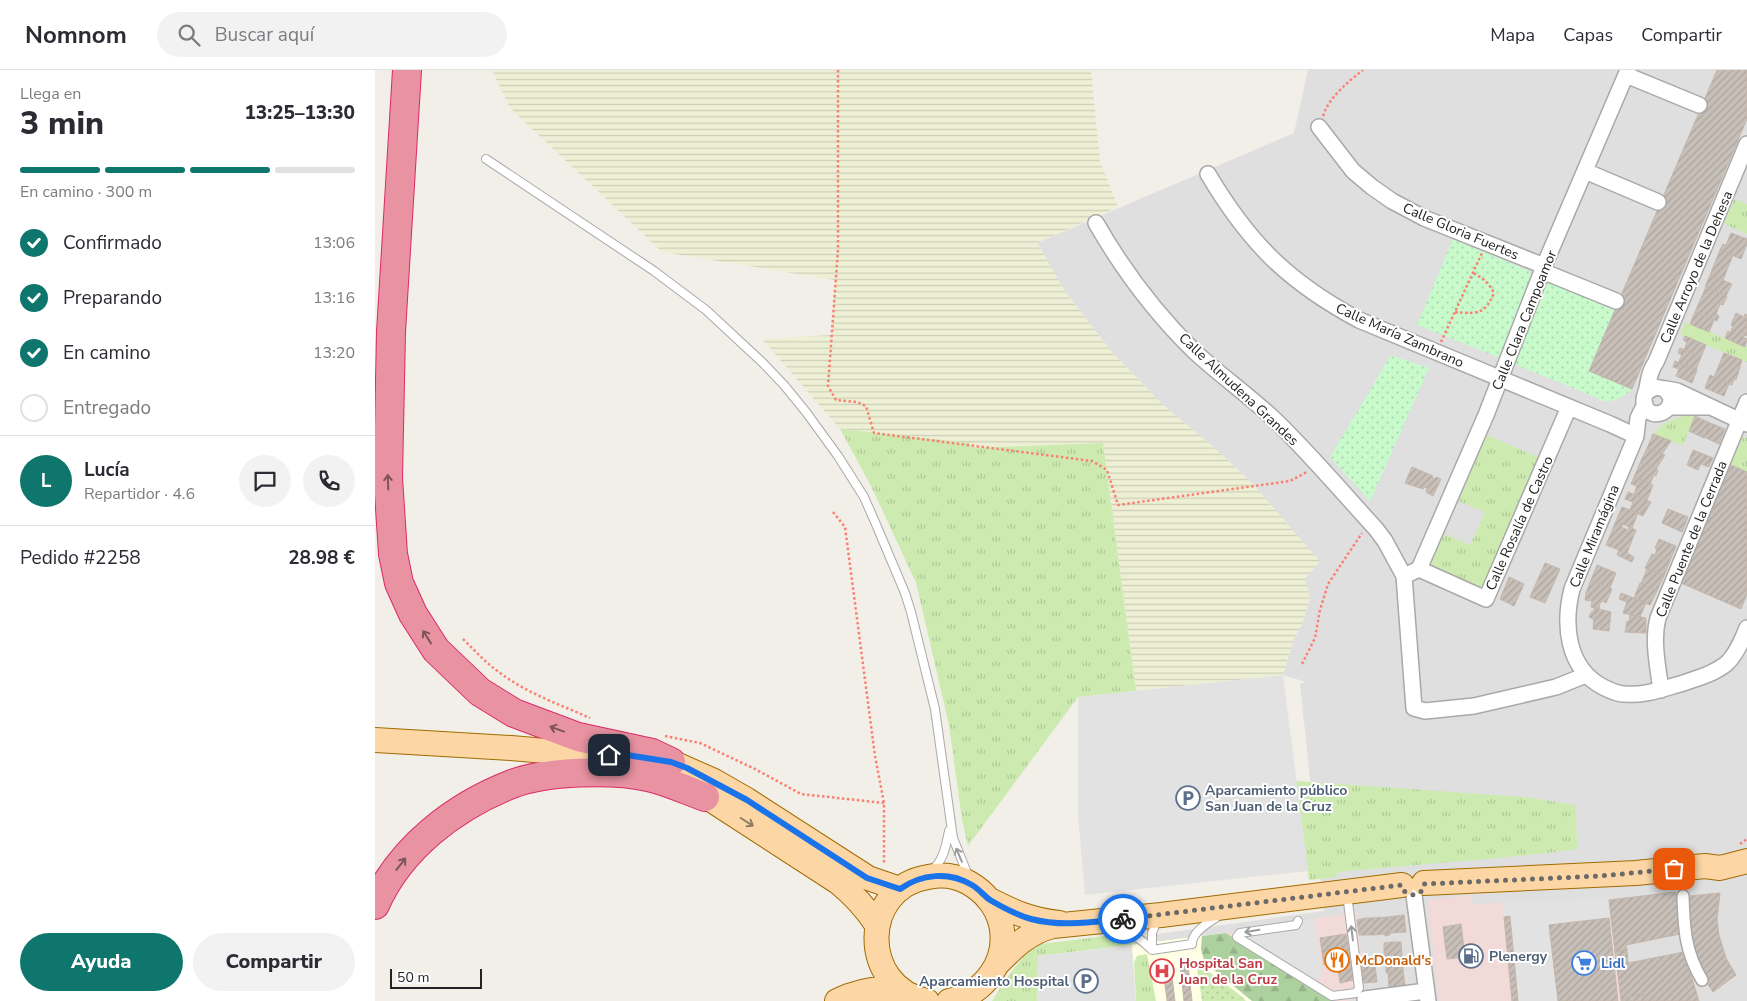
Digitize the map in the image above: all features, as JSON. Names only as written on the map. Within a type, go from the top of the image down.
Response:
[{"type":"highway","points":[[375,379],[395,70]]},
{"type":"highway","points":[[407,70],[391,332],[388,478],[393,554],[399,583],[413,614],[436,650],[480,692],[514,714],[578,737],[652,753],[671,762]]},
{"type":"highway","points":[[375,905],[394,873],[415,846],[436,826],[487,794],[513,783],[578,772],[617,774],[648,777],[705,796]]},
{"type":"main road","points":[[375,740],[591,755],[627,755],[671,762],[714,781],[747,800],[867,878],[892,887],[923,878],[951,877],[1019,915],[1033,919],[1073,924]]},
{"type":"main road","points":[[591,755],[655,771],[683,781],[838,882],[855,895],[864,906],[877,934],[879,958],[885,972],[894,984],[919,999]]},
{"type":"main road","points":[[1705,866],[1737,851],[1747,844]]},
{"type":"main road","points":[[997,963],[1019,942],[1040,929],[1073,924],[1347,892],[1636,873],[1705,866],[1720,868],[1747,861]]},
{"type":"main road","points":[[842,998],[862,979],[873,961],[877,934],[892,887]]},
{"type":"main road","points":[[949,1001],[970,994],[979,994],[997,963],[1002,944],[998,915],[979,891]]},
{"type":"main road","points":[[842,998],[880,989],[894,989],[919,999]]},
{"type":"street","points":[[1627,72],[1699,105]]},
{"type":"street","name":"Calle Clara Campoamor","points":[[1419,569],[1501,379],[1543,269],[1627,72]]},
{"type":"street","name":"Calle Gloria Fuertes","points":[[1319,127],[1353,171],[1382,195],[1407,210],[1616,301]]},
{"type":"street","name":"Calle Arroyo de la Dehesa","points":[[1646,407],[1651,369],[1656,362],[1747,144]]},
{"type":"street","points":[[1585,171],[1658,202]]},
{"type":"street","name":"Calle María Zambrano","points":[[1208,174],[1232,212],[1261,248],[1297,282],[1336,308],[1359,320],[1636,436]]},
{"type":"street","name":"Calle Almudena Grandes","points":[[1096,223],[1125,270],[1171,326],[1205,361],[1274,418],[1385,541],[1404,576],[1414,708],[1425,711],[1474,706],[1556,687],[1586,675]]},
{"type":"street","points":[[1646,407],[1663,413],[1669,407],[1671,397],[1664,388],[1656,362]]},
{"type":"street","points":[[1610,424],[1624,423],[1646,407],[1653,387],[1677,391],[1743,422]]},
{"type":"street","name":"Calle Puente de la Cerrada","points":[[1661,690],[1656,649],[1655,626],[1657,618],[1743,422],[1747,402]]},
{"type":"street","name":"Calle Rosalía de Castro","points":[[1419,569],[1486,599],[1569,407]]},
{"type":"street","name":"Calle Miramágina","points":[[1646,407],[1636,436],[1575,580],[1570,599],[1569,635],[1577,661],[1586,675],[1601,686],[1620,694],[1644,694],[1704,675],[1725,664],[1735,652],[1747,628]]},
{"type":"street","points":[[1669,407],[1709,407]]},
{"type":"street","points":[[1404,576],[1419,569]]},
{"type":"street","points":[[1365,999],[1427,996],[1413,888]]},
{"type":"street","points":[[1683,896],[1688,950],[1702,980]]},
{"type":"lane","points":[[486,159],[707,310],[784,385],[807,412],[838,456],[867,505],[902,586],[911,612],[935,709],[953,838],[960,858],[979,891]]},
{"type":"lane","points":[[923,878],[936,867],[942,858],[951,824]]},
{"type":"lane","points":[[1298,921],[1296,925],[1240,933],[1237,937],[1332,996],[1356,993],[1359,988],[1347,892]]},
{"type":"lane","points":[[1152,950],[1192,944],[1192,940],[1199,931],[1234,906]]},
{"type":"lane","points":[[1152,950],[1152,933],[1155,923],[1161,915]]},
{"type":"lane","points":[[1073,924],[1123,930],[1139,938],[1152,950]]},
{"type":"path","points":[[838,70],[838,250],[828,386],[836,400],[857,402],[866,406],[874,432],[1093,461],[1107,470],[1118,505],[1289,482],[1319,466]]},
{"type":"path","points":[[1319,127],[1325,108],[1345,85],[1363,70]]},
{"type":"path","points":[[1436,352],[1486,243]]},
{"type":"path","points":[[1455,312],[1472,313],[1482,310],[1489,304],[1493,293],[1491,287],[1484,279],[1473,273]]},
{"type":"path","points":[[833,512],[845,528],[875,756],[884,803],[892,887]]},
{"type":"path","points":[[1302,664],[1315,638],[1320,610],[1328,584],[1369,522]]},
{"type":"shaded area","points":[[492,70],[1091,70],[1100,161],[1118,207],[1037,243],[1064,290],[1111,351],[1163,405],[1249,480],[1320,561],[1305,579],[1310,599],[1302,624],[1294,638],[1283,675],[1136,691],[1103,443],[972,448],[969,443],[840,429],[762,339],[831,335],[835,280],[662,252],[510,108]]},
{"type":"shaded area","points":[[1308,70],[1747,70],[1747,1001],[1041,1001],[1042,950],[1324,911],[1300,684],[1306,682],[1283,675],[1294,638],[1302,624],[1310,599],[1287,523],[1249,480],[1163,405],[1111,351],[1064,290],[1037,243],[1294,133]]},
{"type":"shaded area","name":"Aparcamiento público San Juan de la Cruz","points":[[1283,675],[1308,871],[1085,895],[1078,815],[1078,697]]},
{"type":"shaded area","points":[[1471,895],[1472,904],[1608,898],[1621,1001],[1439,1001],[1427,900]]},
{"type":"shaded area","points":[[1608,898],[1611,918],[1549,925],[1558,1001],[1512,1001],[1503,902]]},
{"type":"shaded area","points":[[1357,912],[1365,996],[1358,996],[1348,1001],[1335,1001],[1226,933]]},
{"type":"shaded area","points":[[1314,919],[1323,978],[1312,980],[1242,938],[1241,931]]},
{"type":"shaded area","name":"Hospital San Juan de la Cruz","points":[[1226,933],[1335,1001],[1037,1001],[1038,956]]},
{"type":"shaded area","name":"Aparcamiento Hospital","points":[[1132,945],[1136,1001],[1037,1001],[1038,956]]},
{"type":"green space","points":[[1734,199],[1747,204],[1747,234],[1724,224]]},
{"type":"green space","points":[[1453,239],[1529,271],[1532,276],[1501,354],[1498,357],[1417,325]]},
{"type":"green space","points":[[1548,278],[1616,307],[1589,371],[1632,389],[1623,397],[1612,401],[1604,401],[1514,364],[1544,282]]},
{"type":"green space","points":[[1685,322],[1747,347],[1747,362],[1680,334]]},
{"type":"green space","points":[[1391,355],[1429,368],[1370,501],[1330,457]]},
{"type":"green space","points":[[1682,416],[1695,416],[1683,446],[1653,434],[1663,424]]},
{"type":"green space","points":[[840,429],[969,443],[972,448],[1103,443],[1136,691],[1078,697],[968,846],[962,820],[949,725],[916,583],[872,488]]},
{"type":"green space","points":[[1487,435],[1540,458],[1482,590],[1429,566],[1444,534],[1470,545],[1485,512],[1458,501]]},
{"type":"green space","points":[[1743,436],[1747,438],[1747,472],[1731,465]]},
{"type":"green space","points":[[1296,781],[1525,797],[1576,805],[1577,849],[1337,872],[1337,877],[1309,880]]},
{"type":"green space","points":[[1226,933],[1335,1001],[1252,1001],[1204,960],[1201,949],[1202,936]]},
{"type":"green space","points":[[1113,935],[1137,944],[1038,956],[1037,1001],[992,1001],[1020,961],[1041,944]]},
{"type":"green space","points":[[1147,954],[1156,1001],[1136,1001],[1134,962],[1137,956]]},
{"type":"green space","points":[[1199,964],[1246,1001],[1202,1001],[1197,967]]},
{"type":"building","points":[[1717,70],[1747,70],[1747,119],[1632,389],[1589,371]]},
{"type":"building","points":[[1731,233],[1747,239],[1741,259],[1720,250],[1723,244],[1726,245]]},
{"type":"building","points":[[1720,250],[1733,255],[1723,280],[1710,275]]},
{"type":"building","points":[[1710,275],[1732,284],[1726,296],[1705,287]]},
{"type":"building","points":[[1706,287],[1727,296],[1723,305],[1720,304],[1716,314],[1719,316],[1717,321],[1695,312]]},
{"type":"building","points":[[1695,312],[1714,320],[1709,332],[1690,324]]},
{"type":"building","points":[[1736,313],[1744,317],[1745,314],[1747,315],[1747,336],[1744,335],[1743,337],[1747,339],[1745,347],[1725,338],[1728,331],[1730,333]]},
{"type":"building","points":[[1685,336],[1706,345],[1701,357],[1684,350],[1687,342],[1683,340]]},
{"type":"building","points":[[1680,348],[1701,357],[1696,370],[1678,363],[1682,355],[1678,353]]},
{"type":"building","points":[[1724,353],[1742,360],[1736,380],[1734,379],[1732,385],[1714,377]]},
{"type":"building","points":[[1675,361],[1697,370],[1692,383],[1676,376],[1679,369],[1673,367]]},
{"type":"building","points":[[1710,375],[1729,384],[1724,396],[1705,388]]},
{"type":"building","points":[[1695,416],[1710,423],[1704,438],[1689,431]]},
{"type":"building","points":[[1710,423],[1725,429],[1719,444],[1704,437]]},
{"type":"building","points":[[1653,434],[1671,441],[1662,454],[1647,448]]},
{"type":"building","points":[[1647,448],[1665,455],[1656,469],[1640,463]]},
{"type":"building","points":[[1693,450],[1713,458],[1709,467],[1701,464],[1698,470],[1687,465]]},
{"type":"building","points":[[1640,463],[1658,470],[1650,484],[1634,477]]},
{"type":"building","points":[[1731,465],[1747,472],[1747,594],[1741,609],[1681,583]]},
{"type":"building","points":[[1412,467],[1433,476],[1432,478],[1441,479],[1433,496],[1426,492],[1427,488],[1424,487],[1423,489],[1405,483]]},
{"type":"building","points":[[1634,477],[1653,485],[1647,500],[1634,494],[1637,486],[1631,484]]},
{"type":"building","points":[[1628,492],[1651,502],[1643,516],[1630,510],[1633,502],[1625,499]]},
{"type":"building","points":[[1622,507],[1638,513],[1632,528],[1616,521]]},
{"type":"building","points":[[1668,509],[1688,517],[1682,532],[1662,523]]},
{"type":"building","points":[[1616,521],[1623,524],[1621,528],[1625,528],[1627,531],[1629,527],[1636,530],[1627,553],[1634,557],[1632,562],[1617,555],[1619,550],[1606,545]]},
{"type":"building","points":[[1659,539],[1676,546],[1670,561],[1655,555],[1657,549],[1655,548]]},
{"type":"building","points":[[1652,554],[1670,561],[1664,576],[1645,568]]},
{"type":"building","points":[[1545,563],[1560,569],[1545,603],[1530,597]]},
{"type":"building","points":[[1597,565],[1616,573],[1610,588],[1591,580]]},
{"type":"building","points":[[1647,569],[1664,576],[1657,591],[1641,584]]},
{"type":"building","points":[[1509,577],[1524,584],[1514,606],[1500,599]]},
{"type":"building","points":[[1591,580],[1612,589],[1606,603],[1603,601],[1600,603],[1599,609],[1591,607],[1592,601],[1585,600]]},
{"type":"building","points":[[1640,583],[1657,591],[1650,605],[1634,598]]},
{"type":"building","points":[[1621,593],[1646,603],[1640,617],[1623,613],[1627,602],[1619,599]]},
{"type":"building","points":[[1594,608],[1611,612],[1609,631],[1593,629],[1594,620],[1589,617],[1592,611],[1594,612]]},
{"type":"building","points":[[1630,615],[1646,618],[1646,633],[1625,632]]},
{"type":"building","points":[[1675,892],[1680,934],[1626,945],[1627,950],[1615,952],[1609,900]]},
{"type":"building","points":[[1720,893],[1717,919],[1719,935],[1726,958],[1736,975],[1713,992],[1704,979],[1689,936],[1688,908],[1690,896]]},
{"type":"building","points":[[1404,915],[1406,932],[1390,933],[1388,917]]},
{"type":"building","points":[[1510,916],[1518,1001],[1512,1001],[1504,917]]},
{"type":"building","points":[[1388,917],[1390,935],[1374,935],[1373,918]]},
{"type":"building","points":[[1373,918],[1374,935],[1359,935],[1357,920]]},
{"type":"building","name":"Lidl","points":[[1609,918],[1618,1001],[1558,1001],[1549,925]]},
{"type":"building","points":[[1461,924],[1465,957],[1447,959],[1443,927]]},
{"type":"building","name":"McDonald's","points":[[1346,934],[1354,978],[1353,980],[1340,983],[1337,963],[1324,965],[1320,938]]},
{"type":"building","points":[[1401,942],[1402,956],[1384,958],[1384,943]]},
{"type":"building","points":[[1627,950],[1628,963],[1684,952],[1699,1001],[1645,1001],[1643,993],[1621,1000],[1615,952]]},
{"type":"building","points":[[1402,956],[1403,970],[1386,973],[1386,958]]},
{"type":"building","points":[[1367,964],[1367,966],[1375,965],[1377,982],[1363,983],[1362,965]]},
{"type":"building","points":[[1188,965],[1192,1001],[1184,1001],[1180,966]]},
{"type":"building","points":[[1171,968],[1175,1001],[1167,1001],[1163,969]]},
{"type":"building","points":[[1403,970],[1405,986],[1389,988],[1388,972]]},
{"type":"building","points":[[1643,993],[1645,1001],[1621,1001],[1621,1000]]},
{"type":"way so far","points":[[1123,919],[1402,885],[1405,892],[1414,895],[1422,891],[1424,884],[1517,878],[1600,876],[1674,869]]},
{"type":"place","name":"Aparcamiento público San Juan de la Cruz","points":[[1188,798]]},
{"type":"place","name":"Plenergy","points":[[1471,956]]},
{"type":"place","name":"McDonald's","points":[[1337,960]]},
{"type":"place","name":"Lidl","points":[[1584,963]]},
{"type":"place","name":"Hospital San Juan de la Cruz","points":[[1162,971]]},
{"type":"place","name":"Aparcamiento Hospital","points":[[1086,981]]},
{"type":"route","points":[[609,755],[627,755],[671,762],[687,768],[747,800],[867,878],[900,889],[911,882],[923,878],[951,877],[970,884],[988,898],[1019,915],[1033,919],[1079,924],[1123,919]]}]
